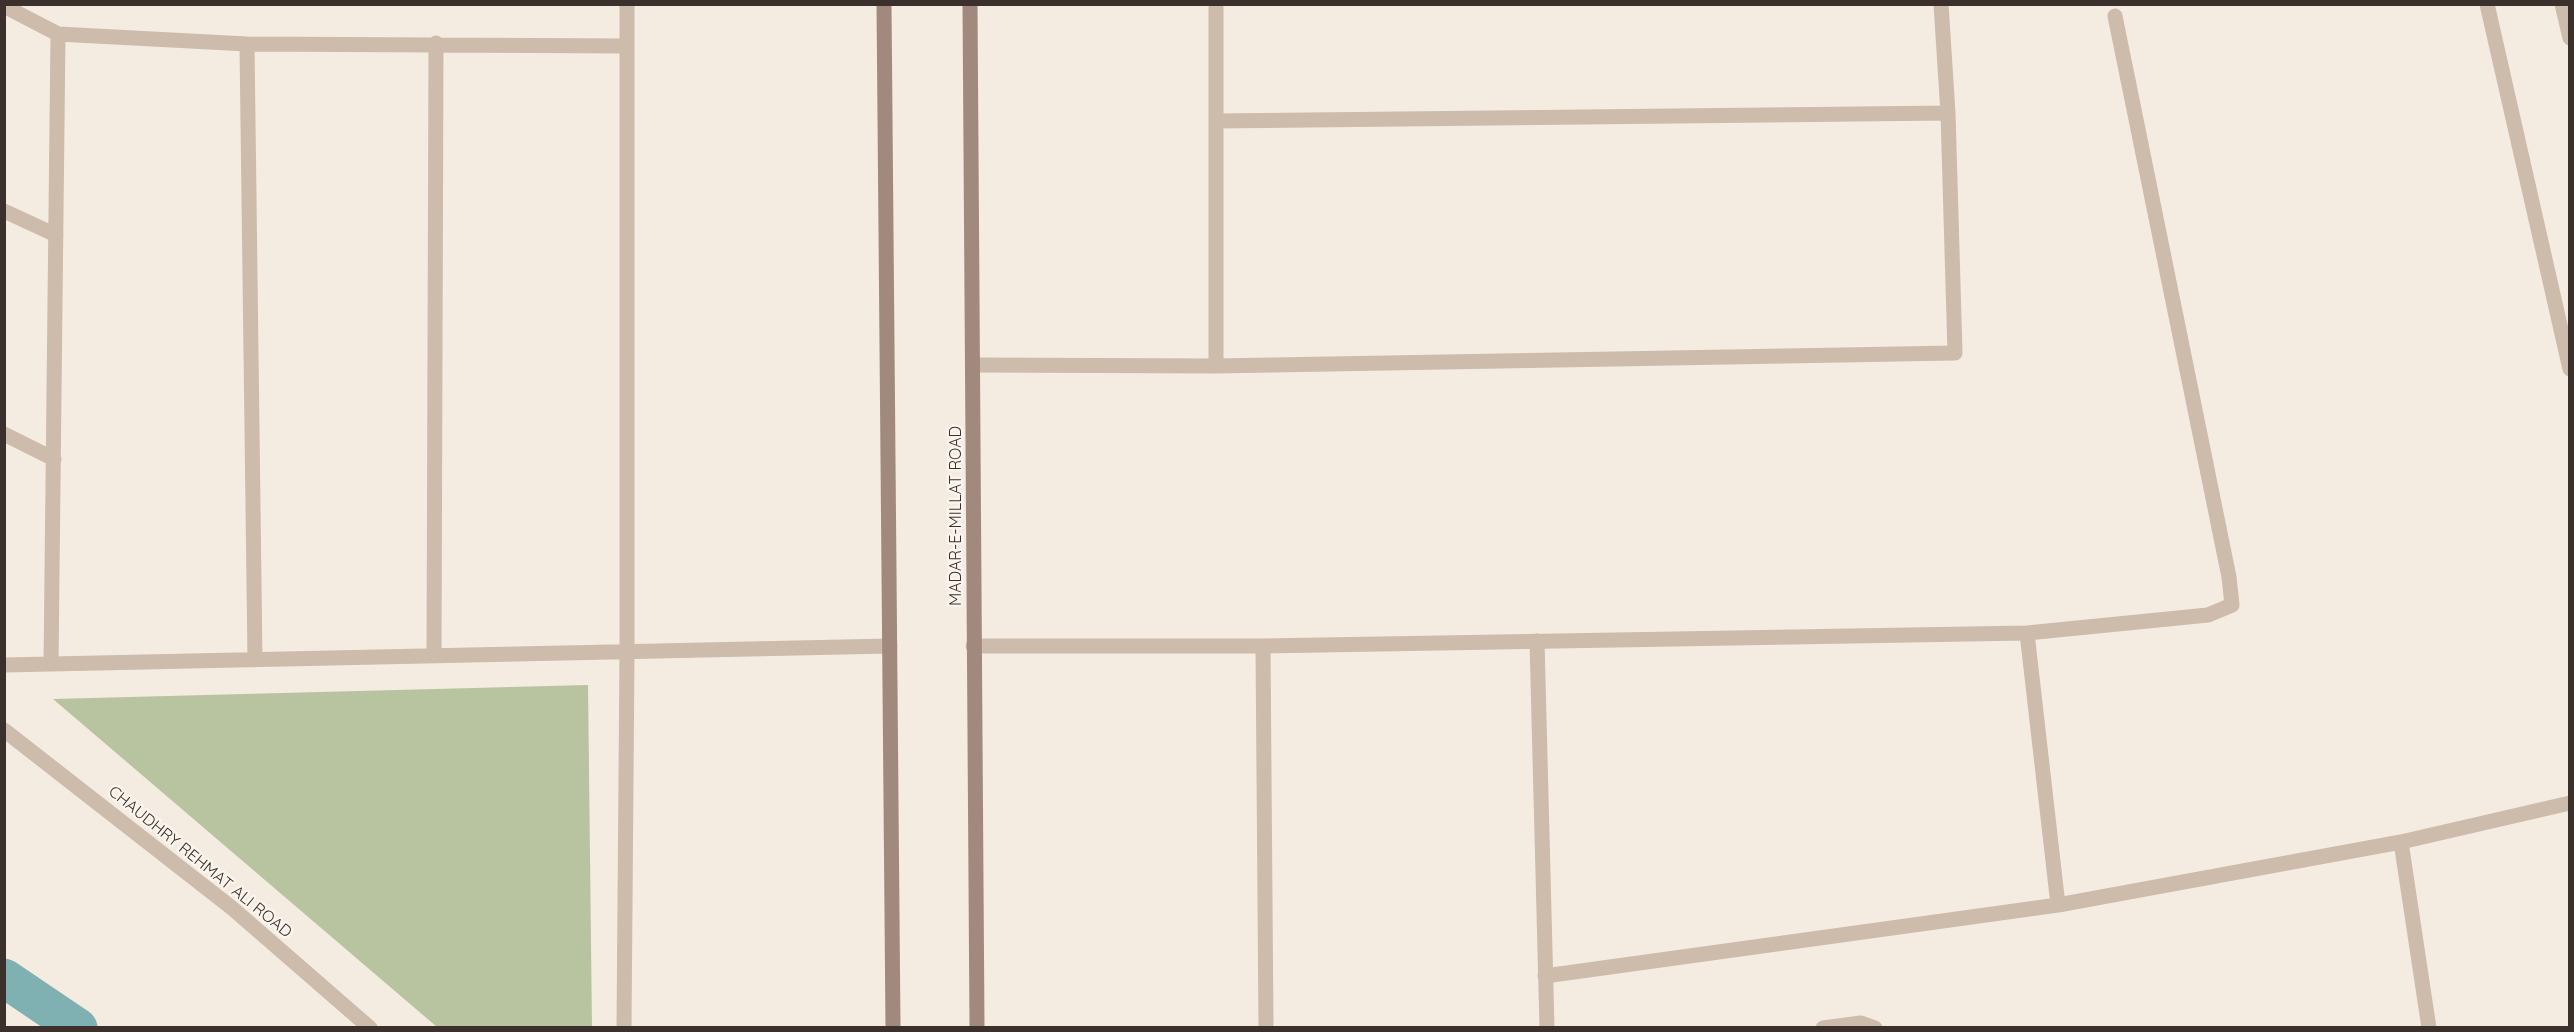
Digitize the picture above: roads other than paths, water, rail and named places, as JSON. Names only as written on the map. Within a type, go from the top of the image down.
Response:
[{"type":"main road","points":[[884,4],[893,1028]]},
{"type":"main road","name":"MADAR-E-MILLAT ROAD","points":[[970,4],[977,1028]]},
{"type":"street","points":[[624,1028],[627,652],[627,4]]},
{"type":"street","points":[[1216,4],[1218,121],[1216,366]]},
{"type":"street","points":[[974,365],[1216,366],[1954,353],[1948,113],[1941,4]]},
{"type":"street","points":[[2487,4],[2570,369]]},
{"type":"street","points":[[2562,4],[2570,38]]},
{"type":"street","points":[[4,6],[58,34],[247,44],[436,43],[626,46]]},
{"type":"street","points":[[973,646],[1263,646],[2027,633],[2208,615],[2232,606],[2229,577],[2115,16]]},
{"type":"street","points":[[51,664],[58,34]]},
{"type":"street","points":[[434,656],[436,43]]},
{"type":"street","points":[[247,44],[255,660]]},
{"type":"street","points":[[1218,121],[1948,113]]},
{"type":"street","points":[[4,211],[56,235]]},
{"type":"street","points":[[4,434],[54,459]]},
{"type":"street","points":[[2027,633],[2058,905]]},
{"type":"street","points":[[1537,641],[1547,1028]]},
{"type":"street","points":[[4,665],[890,646]]},
{"type":"street","points":[[1263,646],[1266,1028]]},
{"type":"street","name":"CHAUDHRY REHMAT ALI ROAD","points":[[4,730],[232,908],[370,1028]]},
{"type":"street","points":[[1545,976],[2058,905],[2401,842],[2570,803]]},
{"type":"street","points":[[2401,842],[2428,1028]]},
{"type":"street","points":[[1823,1028],[1861,1023],[1875,1028]]},
{"type":"waterway","points":[[4,978],[78,1028]]}]
